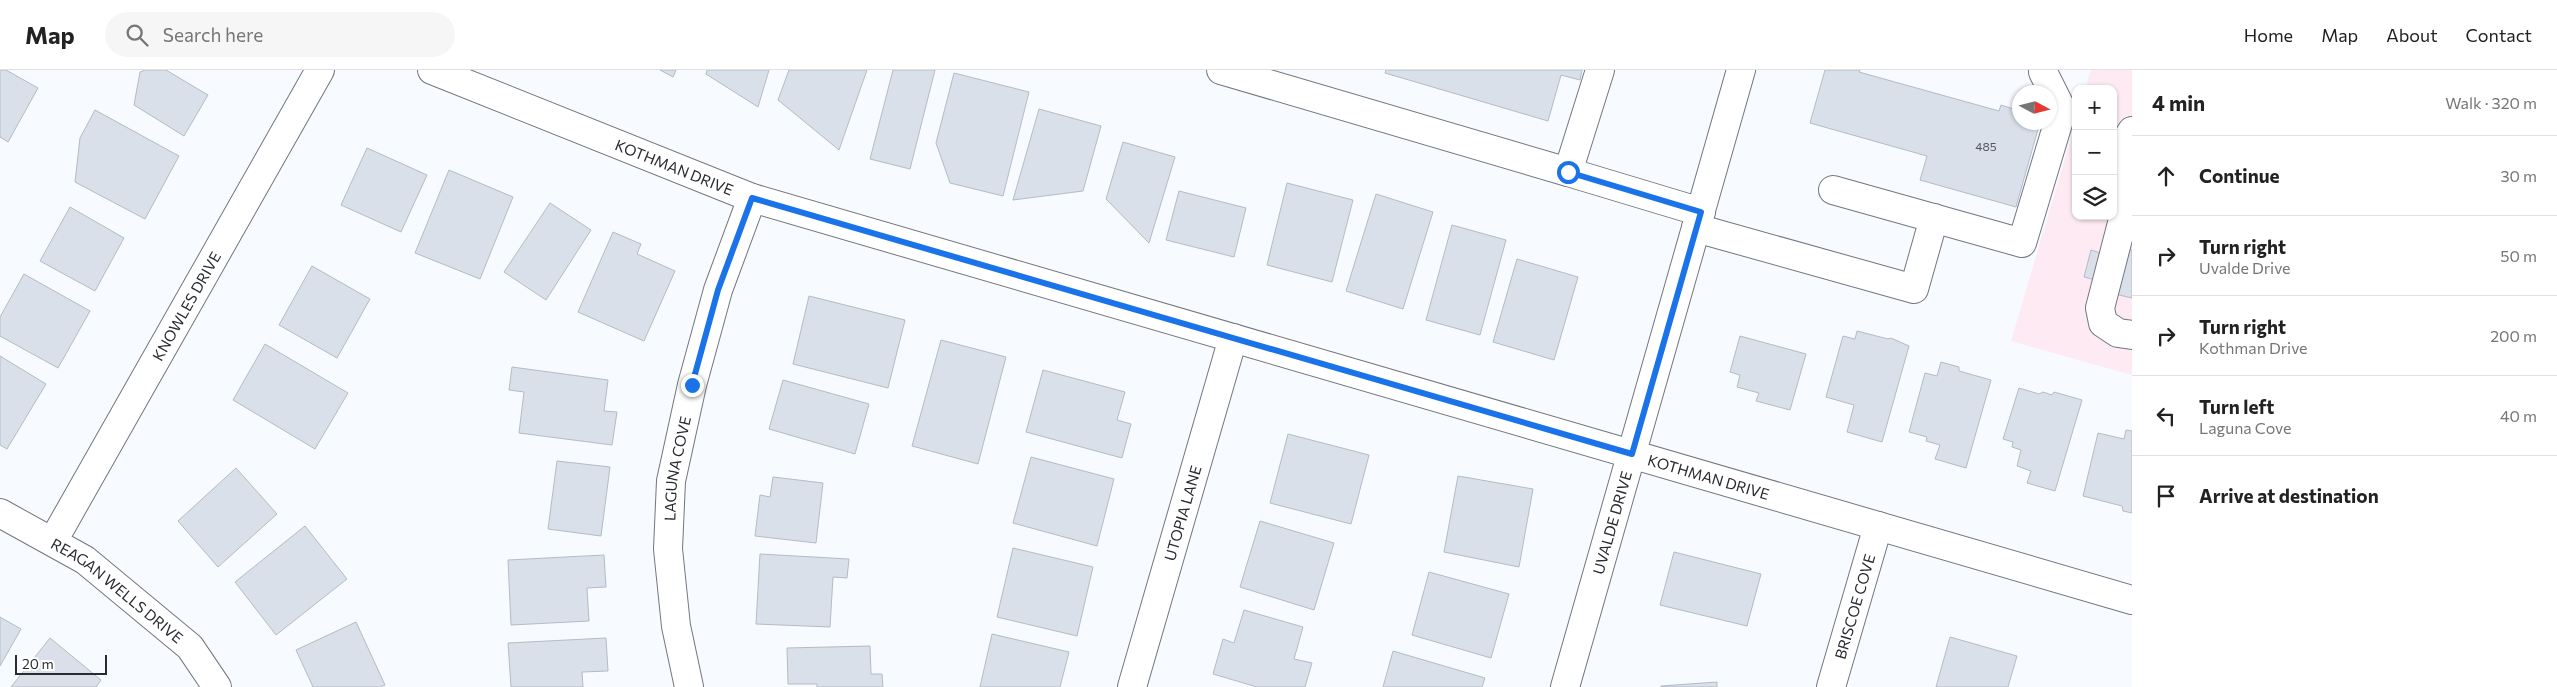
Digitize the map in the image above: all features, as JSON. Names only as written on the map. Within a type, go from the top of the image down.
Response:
[{"type":"street","name":"KNOWLES DRIVE","points":[[53,541],[320,70]]},
{"type":"street","name":"KOTHMAN DRIVE","points":[[432,70],[752,198],[2132,600]]},
{"type":"street","points":[[1221,70],[1568,172],[1698,220],[1914,289],[1934,218]]},
{"type":"street","points":[[1568,172],[1600,70]]},
{"type":"street","name":"UVALDE DRIVE","points":[[1565,687],[1741,70]]},
{"type":"street","points":[[1834,190],[2022,243],[2062,110],[2041,71]]},
{"type":"street","points":[[2117,158],[2119,151],[2132,131]]},
{"type":"street","points":[[2102,323],[2100,308],[2122,223],[2132,158]]},
{"type":"street","name":"LAGUNA COVE","points":[[689,687],[676,626],[668,549],[671,481],[692,385],[718,290],[752,198]]},
{"type":"street","points":[[2104,220],[2102,242],[2089,288],[2092,310],[2102,323],[2118,332],[2132,335]]},
{"type":"street","name":"UTOPIA LANE","points":[[1132,687],[1233,338]]},
{"type":"street","name":"REAGAN WELLS DRIVE","points":[[0,513],[85,560],[190,647],[218,687]]},
{"type":"street","name":"BRISCOE COVE","points":[[1831,687],[1878,526]]},
{"type":"shaded area","points":[[2091,70],[2132,70],[2132,375],[2011,341],[2072,135],[2072,220],[2117,220],[2117,85],[2086,85]]},
{"type":"building","points":[[0,70],[6,70],[38,88],[8,142],[0,137]]},
{"type":"building","points":[[145,70],[166,70],[208,95],[184,136],[134,105],[140,72]]},
{"type":"building","points":[[660,70],[676,70],[673,77]]},
{"type":"building","points":[[707,70],[769,70],[758,107],[706,74]]},
{"type":"building","points":[[789,70],[867,70],[839,150],[778,100]]},
{"type":"building","points":[[893,70],[935,70],[910,169],[870,159]]},
{"type":"building","points":[[1386,70],[1582,70],[1580,80],[1561,75],[1548,121],[1385,73]]},
{"type":"building","points":[[1825,70],[1860,70],[1859,72],[1999,111],[2001,105],[2012,108],[2012,130],[2038,130],[2016,207],[1920,180],[1927,156],[1810,123]]},
{"type":"building","points":[[954,73],[1029,92],[1003,196],[950,183],[936,143]]},
{"type":"building","points":[[1039,109],[1101,126],[1083,191],[1013,200]]},
{"type":"building","points":[[95,110],[179,156],[145,219],[75,182],[80,138]]},
{"type":"building","points":[[1123,142],[1175,157],[1149,243],[1106,199]]},
{"type":"building","points":[[367,148],[427,175],[401,232],[341,205]]},
{"type":"building","points":[[449,170],[513,197],[480,279],[415,253]]},
{"type":"building","points":[[1287,183],[1353,200],[1332,282],[1267,265]]},
{"type":"building","points":[[1179,191],[1246,208],[1234,257],[1166,240]]},
{"type":"building","points":[[1376,194],[1433,212],[1403,309],[1346,291]]},
{"type":"building","points":[[550,203],[591,230],[546,300],[504,272]]},
{"type":"building","points":[[70,207],[124,238],[95,291],[40,261]]},
{"type":"building","points":[[1452,225],[1506,240],[1480,335],[1426,320]]},
{"type":"building","points":[[613,232],[641,244],[637,254],[675,271],[644,341],[578,312]]},
{"type":"building","points":[[2128,249],[2132,250],[2132,298],[2115,294]]},
{"type":"building","points":[[2091,250],[2122,260],[2115,285],[2084,277]]},
{"type":"building","points":[[1517,259],[1578,277],[1554,360],[1493,342]]},
{"type":"building","points":[[312,266],[370,299],[337,358],[279,325]]},
{"type":"building","points":[[24,274],[90,311],[58,368],[0,336],[0,317]]},
{"type":"building","points":[[809,296],[905,320],[888,388],[793,364]]},
{"type":"building","points":[[1857,331],[1888,339],[1891,338],[1909,346],[1882,442],[1847,432],[1854,405],[1826,397],[1843,336],[1855,339]]},
{"type":"building","points":[[1740,336],[1806,354],[1790,410],[1756,401],[1759,393],[1737,387],[1740,375],[1730,372]]},
{"type":"building","points":[[941,340],[1006,357],[978,464],[912,446]]},
{"type":"building","points":[[265,344],[348,393],[315,449],[233,400]]},
{"type":"building","points":[[0,356],[46,384],[7,449],[0,445]]},
{"type":"building","points":[[1941,362],[1959,367],[1959,371],[1991,380],[1966,468],[1935,459],[1940,445],[1926,441],[1927,437],[1909,432],[1925,373],[1937,376]]},
{"type":"building","points":[[512,367],[608,380],[604,411],[617,412],[612,445],[519,433],[524,392],[509,390]]},
{"type":"building","points":[[1043,370],[1125,392],[1117,420],[1131,424],[1122,458],[1026,432]]},
{"type":"building","points":[[783,380],[869,404],[855,454],[769,429]]},
{"type":"building","points":[[2019,388],[2039,394],[2043,392],[2052,395],[2054,392],[2082,400],[2055,491],[2027,483],[2031,471],[2017,466],[2021,450],[2012,447],[2013,442],[2003,439]]},
{"type":"building","points":[[2126,430],[2132,431],[2132,513],[2123,511],[2122,506],[2083,496],[2098,433],[2124,439]]},
{"type":"building","points":[[1288,434],[1369,455],[1351,524],[1270,503]]},
{"type":"building","points":[[1031,457],[1114,479],[1097,546],[1013,523]]},
{"type":"building","points":[[557,461],[610,467],[601,536],[548,529]]},
{"type":"building","points":[[236,468],[277,514],[218,567],[178,521]]},
{"type":"building","points":[[1458,476],[1533,489],[1519,567],[1444,552]]},
{"type":"building","points":[[773,477],[823,483],[816,543],[755,536],[760,495],[770,497]]},
{"type":"building","points":[[1260,521],[1334,543],[1314,610],[1240,587]]},
{"type":"building","points":[[305,526],[347,579],[276,635],[235,582]]},
{"type":"building","points":[[1013,548],[1093,567],[1077,636],[997,617]]},
{"type":"building","points":[[1674,552],[1761,574],[1747,626],[1660,605]]},
{"type":"building","points":[[760,554],[849,559],[847,578],[833,577],[830,627],[756,624]]},
{"type":"building","points":[[604,555],[606,587],[587,588],[589,621],[511,625],[508,560]]},
{"type":"building","points":[[1429,572],[1509,594],[1491,658],[1412,635]]},
{"type":"building","points":[[1244,610],[1303,627],[1294,659],[1312,663],[1305,687],[1257,687],[1213,674],[1223,639],[1234,643]]},
{"type":"building","points":[[0,617],[21,629],[0,666]]},
{"type":"building","points":[[356,622],[385,685],[380,687],[313,687],[296,650]]},
{"type":"building","points":[[992,634],[1069,652],[1060,687],[980,687]]},
{"type":"building","points":[[1950,637],[2017,656],[2008,687],[1936,687]]},
{"type":"building","points":[[50,638],[101,680],[96,687],[11,687]]},
{"type":"building","points":[[606,638],[608,671],[582,672],[583,687],[511,687],[508,643]]},
{"type":"building","points":[[870,646],[871,674],[882,674],[883,687],[817,687],[817,684],[788,684],[787,648]]},
{"type":"building","points":[[1393,651],[1485,678],[1482,687],[1383,687]]},
{"type":"building","points":[[1717,682],[1717,687],[1661,687],[1661,686]]},
{"type":"route","points":[[692,385],[718,290],[752,198],[1632,454],[1701,212],[1568,172]]}]
